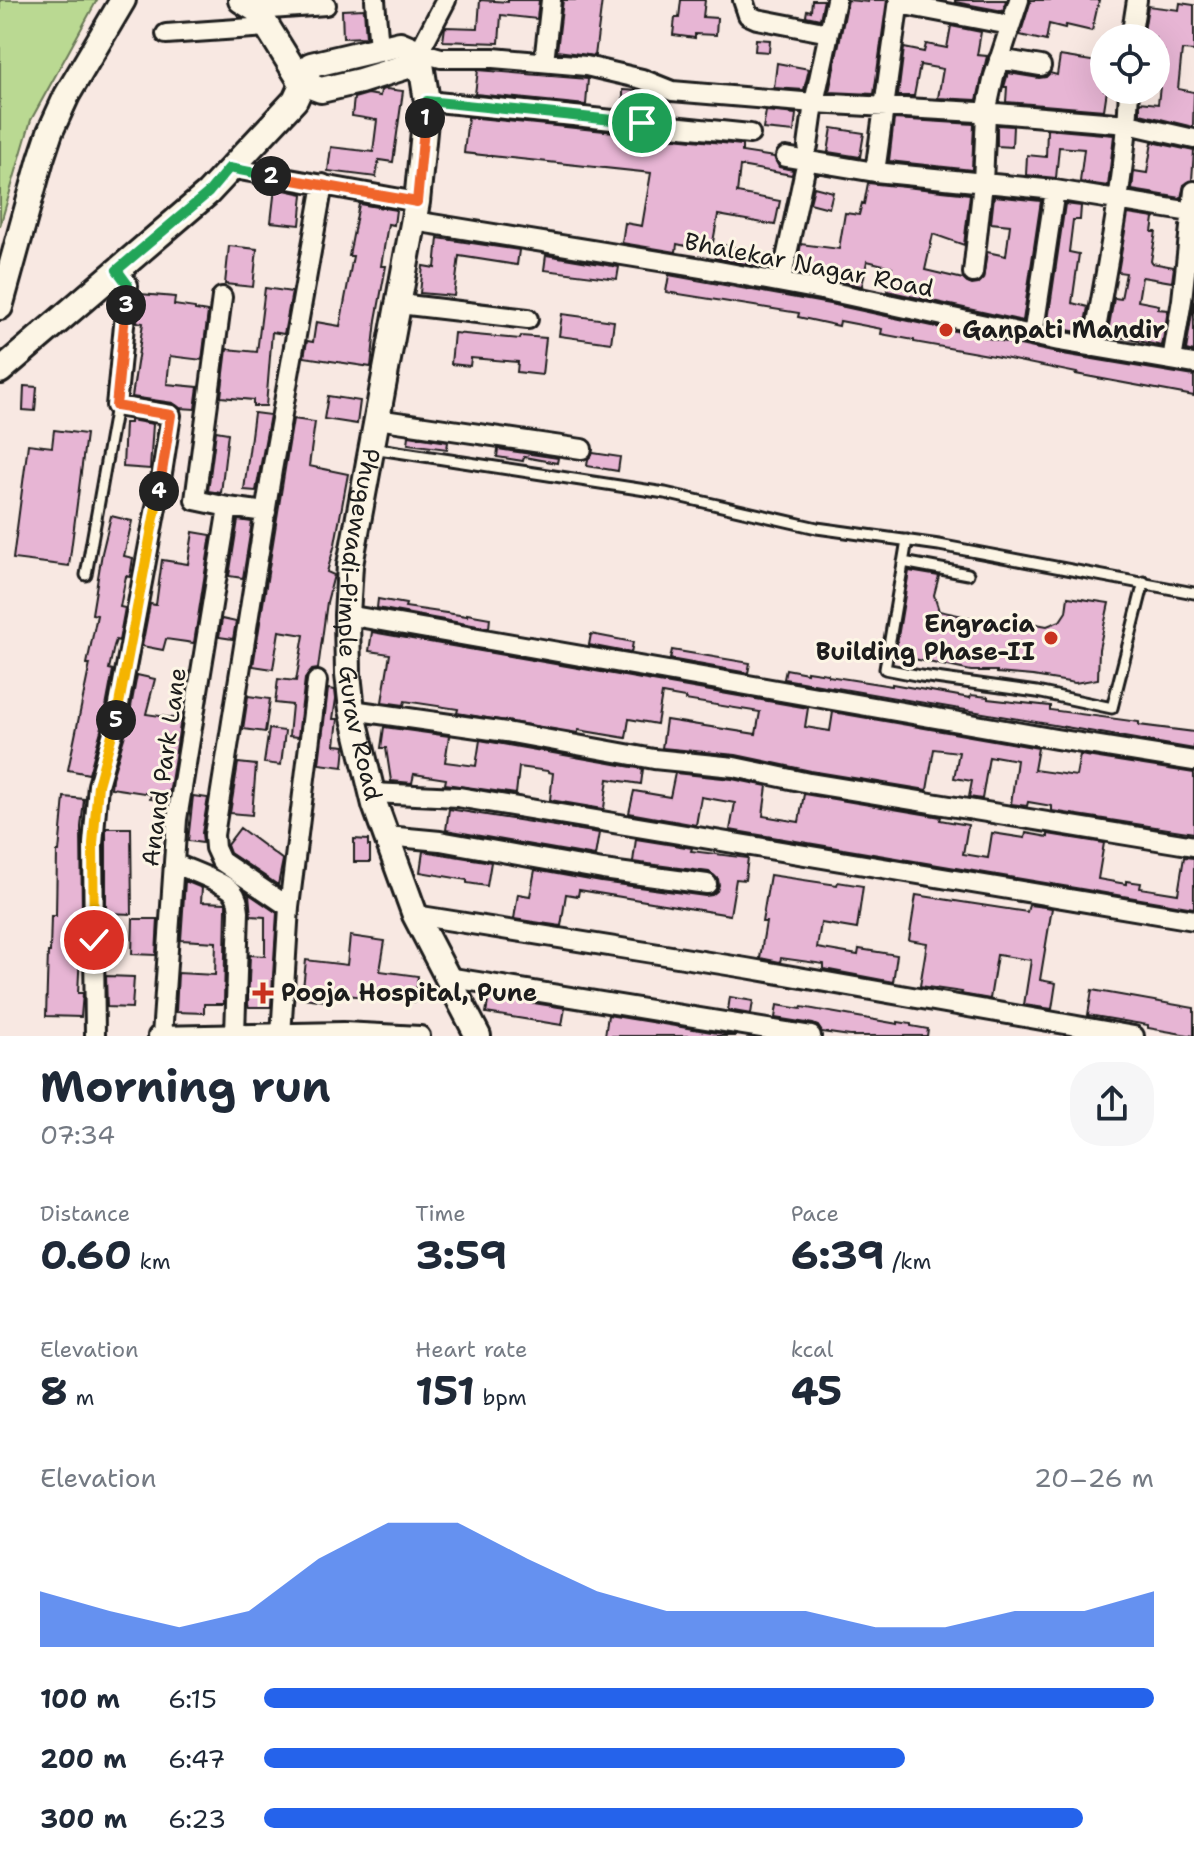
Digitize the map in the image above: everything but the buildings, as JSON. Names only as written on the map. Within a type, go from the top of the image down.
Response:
[{"type":"street","points":[[0,307],[50,132],[67,95],[123,0]]},
{"type":"street","points":[[375,0],[379,48]]},
{"type":"street","points":[[256,9],[302,83],[321,90],[411,65],[446,0]]},
{"type":"street","points":[[544,62],[551,0]]},
{"type":"street","points":[[743,0],[748,15],[757,19],[829,33]]},
{"type":"street","points":[[781,282],[836,0]]},
{"type":"street","points":[[973,273],[983,183],[986,113],[999,59],[1019,0]]},
{"type":"street","points":[[1133,24],[1137,0]]},
{"type":"street","points":[[875,172],[899,2],[1010,25]]},
{"type":"street","points":[[166,34],[256,9],[326,5]]},
{"type":"street","points":[[0,371],[208,193],[295,100],[311,65],[379,48],[400,44],[441,58],[493,58],[586,66],[642,79],[672,91],[1128,124],[1194,139]]},
{"type":"street","name":"Phugewadi-Pimple Gurav Road","points":[[419,52],[427,101],[416,212],[350,565],[348,674],[352,710],[372,793],[399,874],[415,915],[478,1036]]},
{"type":"street","points":[[999,59],[1041,66]]},
{"type":"street","points":[[427,101],[750,134]]},
{"type":"street","points":[[1093,347],[1117,201],[1129,104]]},
{"type":"street","points":[[786,157],[808,153],[875,172],[1055,190],[1191,212]]},
{"type":"street","name":"Bhalekar Nagar Road","points":[[229,168],[323,184],[416,212],[781,282],[1033,336],[1194,364]]},
{"type":"street","points":[[289,907],[221,861],[215,848],[214,835],[323,184]]},
{"type":"street","points":[[1033,336],[1055,190]]},
{"type":"street","points":[[1172,360],[1194,191]]},
{"type":"street","points":[[95,1036],[93,844],[98,785],[115,726],[171,415],[116,406],[128,285],[117,270]]},
{"type":"street","points":[[222,297],[195,500],[266,512]]},
{"type":"street","points":[[399,304],[528,319]]},
{"type":"street","points":[[377,419],[582,449]]},
{"type":"street","name":"Anand Park Lane","points":[[160,1036],[177,819],[228,507]]},
{"type":"street","points":[[347,615],[1194,761]]},
{"type":"street","points":[[282,1035],[289,907],[317,681]]},
{"type":"street","points":[[352,710],[506,732],[654,759],[734,767],[809,783],[1194,846]]},
{"type":"street","points":[[372,793],[458,797],[1194,920]]},
{"type":"street","points":[[387,836],[440,841],[603,870],[707,884]]},
{"type":"street","points":[[174,863],[224,885],[238,900],[235,1034]]},
{"type":"street","points":[[415,915],[746,968],[1134,1036]]},
{"type":"street","points":[[447,977],[811,1036]]},
{"type":"street","points":[[160,1036],[343,1032],[420,1036]]},
{"type":"lane","points":[[86,575],[116,406]]},
{"type":"lane","points":[[372,448],[665,493],[817,528],[907,540],[1194,593]]},
{"type":"lane","points":[[907,540],[885,669],[921,676],[1037,692],[1112,708],[1144,582]]},
{"type":"lane","points":[[903,562],[968,574]]},
{"type":"green space","points":[[0,0],[97,0],[31,120],[0,226]]},
{"type":"place","name":"Ganpati Mandir","points":[[946,330]]},
{"type":"place","name":"Engracia Building Phase-II","points":[[1051,638]]},
{"type":"place","name":"Pooja Hospital, Pune","points":[[263,993]]},
{"type":"route","points":[[94,940],[93,844],[98,785],[115,726],[171,415],[116,406],[128,285],[117,270],[208,193],[229,168],[417,202],[427,101],[642,123]]}]
